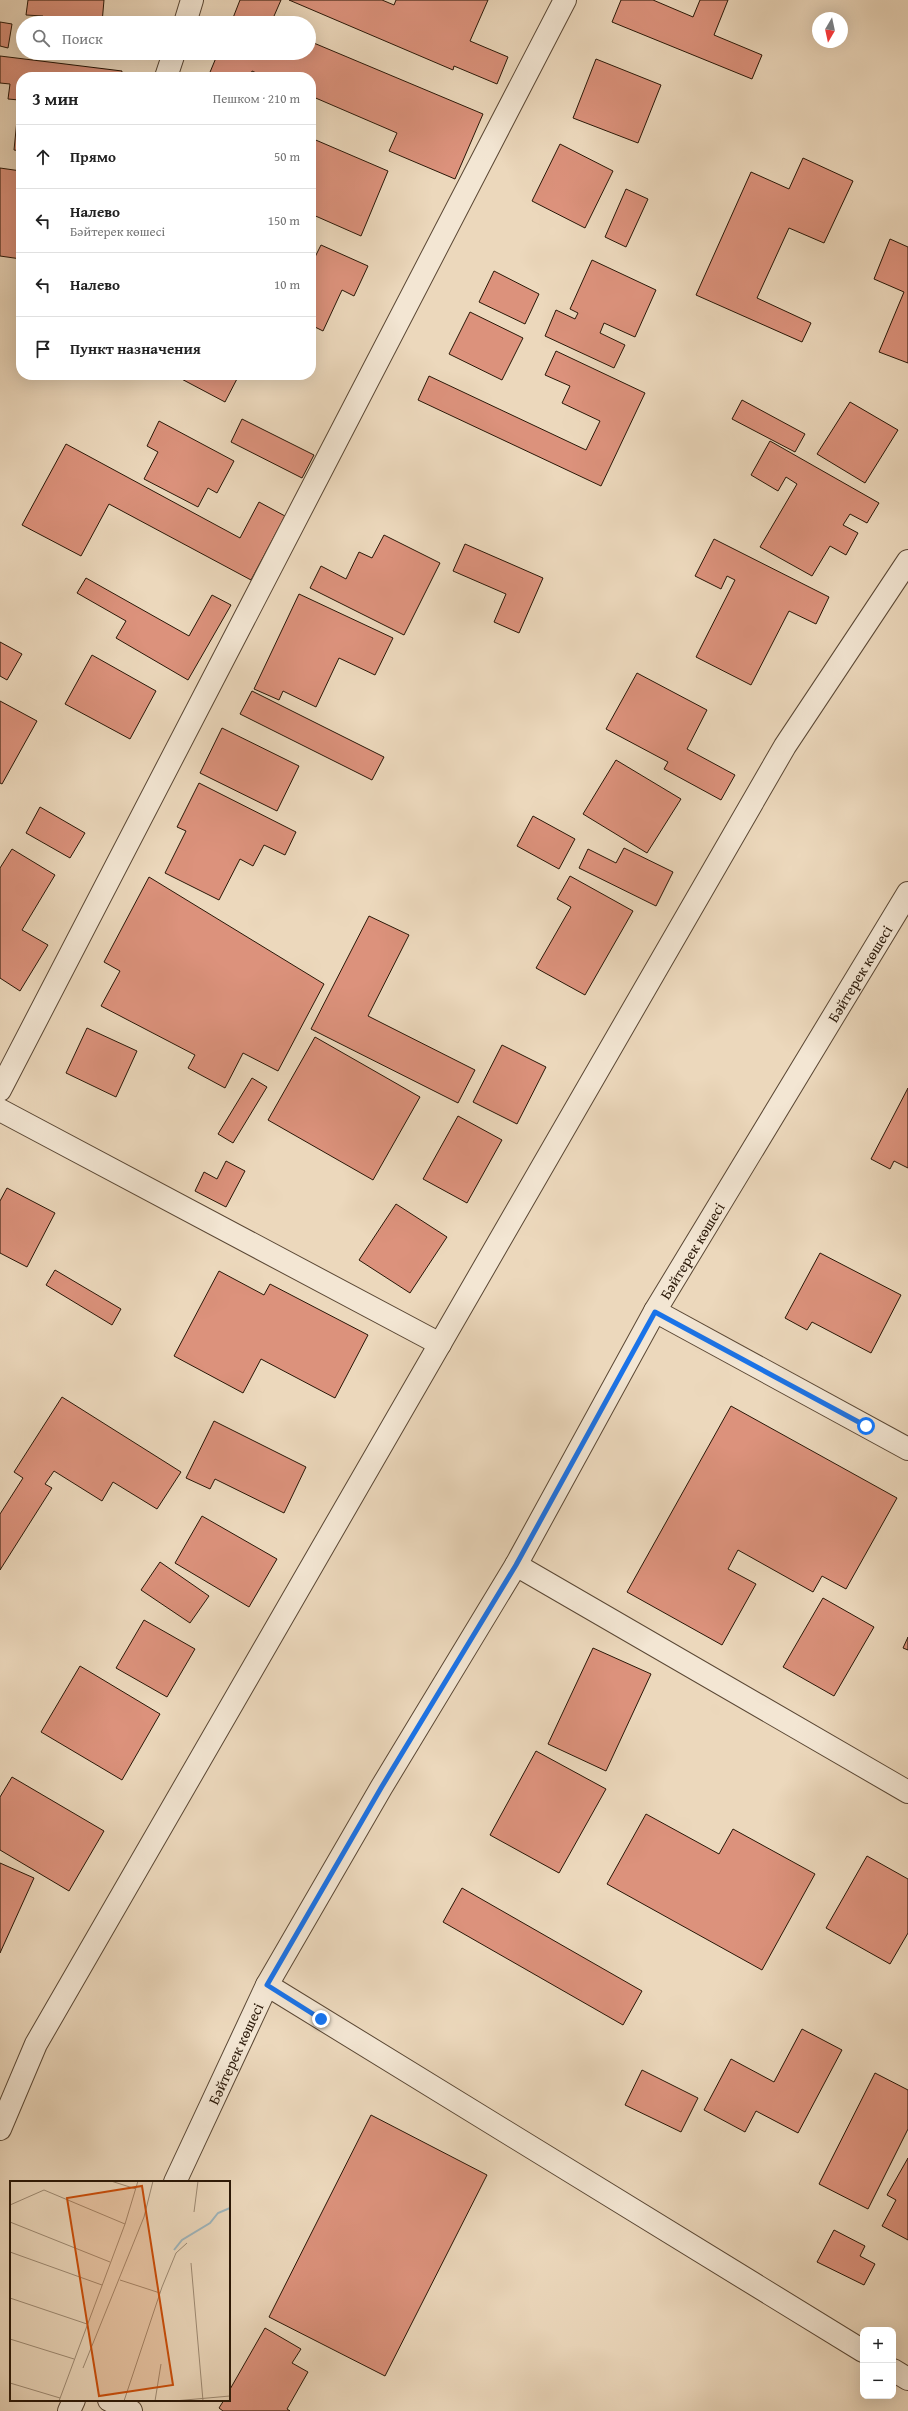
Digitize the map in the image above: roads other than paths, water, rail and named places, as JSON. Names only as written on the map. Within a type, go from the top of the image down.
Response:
[{"type":"street","points":[[186,16],[192,0]]},
{"type":"street","points":[[0,1090],[565,0]]},
{"type":"street","points":[[168,72],[172,60]]},
{"type":"street","points":[[0,2129],[36,2044],[784,746],[908,561]]},
{"type":"street","name":"Бәйтерек көшесі","points":[[175,2181],[267,1985],[381,1788],[516,1565],[655,1312],[908,893]]},
{"type":"street","points":[[0,1110],[440,1344]]},
{"type":"street","points":[[655,1312],[908,1450]]},
{"type":"street","points":[[516,1565],[908,1792]]},
{"type":"street","points":[[267,1985],[860,2349]]},
{"type":"street","points":[[896,2372],[908,2379]]},
{"type":"street","points":[[69,2411],[74,2401]]},
{"type":"street","points":[[112,2401],[131,2411]]}]
